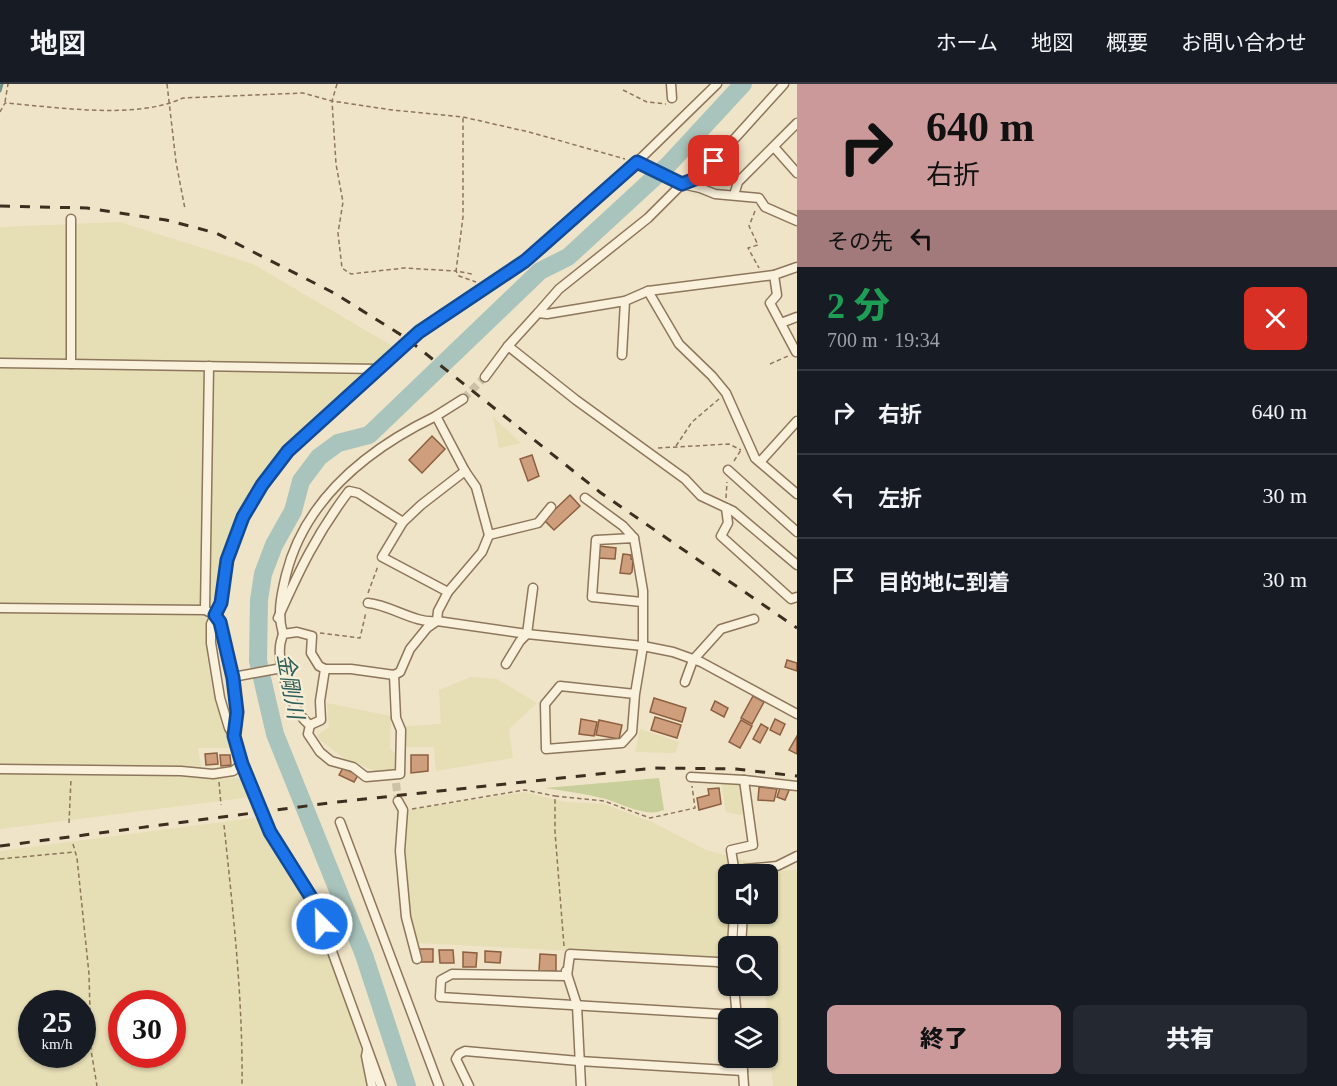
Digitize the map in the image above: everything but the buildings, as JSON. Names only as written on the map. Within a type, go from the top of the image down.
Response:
[{"type":"street","points":[[671,84],[672,98]]},
{"type":"street","points":[[381,1086],[314,902],[270,832],[242,764],[234,736],[228,728],[220,698],[211,643],[211,624],[221,603],[227,560],[243,517],[262,485],[288,451],[419,332],[525,261],[637,162],[717,84]]},
{"type":"street","points":[[485,376],[559,288],[648,218],[682,184],[700,177],[784,84]]},
{"type":"street","points":[[735,195],[738,182],[797,123]]},
{"type":"street","points":[[774,147],[797,173]]},
{"type":"street","points":[[637,162],[682,184],[715,194],[759,198],[765,207],[797,220]]},
{"type":"street","points":[[71,219],[71,364]]},
{"type":"street","points":[[538,312],[547,314],[625,301],[648,291],[764,277],[797,267]]},
{"type":"street","points":[[774,275],[777,295],[770,303],[796,352]]},
{"type":"street","points":[[648,291],[679,344],[726,393],[757,460],[797,495]]},
{"type":"street","points":[[622,355],[625,301]]},
{"type":"street","points":[[781,323],[797,317]]},
{"type":"street","points":[[508,346],[685,479],[701,496],[733,511],[797,565]]},
{"type":"street","points":[[0,363],[378,369]]},
{"type":"street","points":[[205,610],[209,366]]},
{"type":"street","points":[[310,725],[303,720],[294,702],[282,668],[280,647],[284,634],[278,618],[291,558],[302,531],[325,497],[361,463],[403,432],[436,416],[463,399]]},
{"type":"street","points":[[284,634],[297,632],[312,636],[311,653],[319,666],[325,669],[351,669],[393,675],[400,672],[410,649],[427,628],[437,621],[438,611],[448,592],[482,552],[489,535],[476,487],[436,416]]},
{"type":"street","points":[[757,460],[797,421]]},
{"type":"street","points":[[728,470],[797,532]]},
{"type":"street","points":[[448,592],[382,557],[403,522],[465,471]]},
{"type":"street","points":[[278,618],[299,571],[326,522],[349,492],[358,494],[403,522]]},
{"type":"street","points":[[585,498],[623,526],[634,538],[643,591],[643,646],[635,694],[632,732],[622,743],[546,748],[545,704],[560,686],[635,694]]},
{"type":"street","points":[[489,535],[538,523],[551,507]]},
{"type":"street","points":[[726,508],[729,523],[721,536],[791,599],[797,597]]},
{"type":"street","points":[[634,538],[596,540],[592,597],[642,602]]},
{"type":"street","points":[[506,664],[527,634],[533,588]]},
{"type":"street","points":[[368,603],[381,604],[427,622],[437,621],[527,634],[643,646],[673,652],[797,714]]},
{"type":"street","points":[[0,608],[205,610],[215,615],[220,622],[237,677],[234,736]]},
{"type":"street","points":[[685,682],[693,660],[721,629],[754,619]]},
{"type":"street","points":[[237,677],[282,668]]},
{"type":"street","points":[[310,725],[321,720],[320,701],[325,669]]},
{"type":"street","points":[[393,675],[396,718],[401,730],[400,774],[396,783]]},
{"type":"street","points":[[310,725],[308,734],[320,752],[331,761],[353,767],[366,777],[400,774]]},
{"type":"street","points":[[0,769],[218,773],[233,771],[242,764]]},
{"type":"street","points":[[691,777],[797,786]]},
{"type":"street","points":[[733,864],[731,850],[753,845],[744,780]]},
{"type":"street","points":[[398,801],[403,810],[400,851],[405,917],[417,959]]},
{"type":"street","points":[[340,822],[439,1086]]},
{"type":"street","points":[[778,866],[797,856]]},
{"type":"street","points":[[565,953],[567,976],[578,1005],[581,1086]]},
{"type":"street","points":[[567,976],[570,954],[718,962]]},
{"type":"street","points":[[567,976],[452,974],[441,980],[440,997],[718,1016]]},
{"type":"street","points":[[368,1047],[366,1056],[372,1086]]},
{"type":"street","points":[[470,1086],[456,1059],[465,1051],[743,1071]]},
{"type":"street","points":[[743,1068],[744,1086]]},
{"type":"path","points":[[0,112],[5,103],[8,84]]},
{"type":"path","points":[[167,84],[185,209]]},
{"type":"path","points":[[337,84],[332,101],[336,164],[343,202],[338,233],[342,268],[351,274],[404,268],[472,274]]},
{"type":"path","points":[[5,103],[125,110],[169,105],[183,98],[303,93],[332,101],[392,111],[463,117],[529,132],[637,162]]},
{"type":"path","points":[[463,117],[463,218],[456,272],[459,276],[486,286]]},
{"type":"path","points":[[759,198],[749,226],[758,245],[748,248],[764,277]]},
{"type":"path","points":[[771,364],[796,352]]},
{"type":"path","points":[[676,446],[692,422],[726,393]]},
{"type":"path","points":[[644,450],[729,444],[757,460]]},
{"type":"path","points":[[312,636],[317,632],[360,639],[368,603],[368,591],[382,557]]},
{"type":"path","points":[[69,823],[68,808],[72,770]]},
{"type":"path","points":[[218,773],[221,805]]},
{"type":"path","points":[[403,810],[525,789],[555,796],[604,801],[650,818],[695,808],[691,777]]},
{"type":"path","points":[[555,796],[555,832],[565,953]]},
{"type":"path","points":[[224,825],[243,1030],[242,1086]]},
{"type":"path","points":[[73,844],[89,974],[91,1050],[97,1086]]},
{"type":"path","points":[[0,859],[75,851]]},
{"type":"shaded area","points":[[120,222],[253,264],[394,347],[288,446],[250,491],[234,522],[208,617],[207,657],[214,696],[235,748],[198,748],[203,778],[243,778],[252,797],[0,829],[0,227]]},
{"type":"shaded area","points":[[493,417],[521,443],[499,448]]},
{"type":"shaded area","points":[[471,677],[497,679],[537,703],[509,729],[513,758],[436,771],[434,747],[405,747],[406,726],[441,724],[439,690]]},
{"type":"shaded area","points":[[327,703],[391,716],[390,748],[399,758],[397,770],[375,771],[345,759],[319,739],[318,735],[329,727]]},
{"type":"shaded area","points":[[640,729],[679,742],[675,753],[635,752]]},
{"type":"shaded area","points":[[721,781],[743,781],[748,813],[741,815],[726,812]]},
{"type":"shaded area","points":[[525,792],[565,802],[604,804],[652,822],[706,850],[757,864],[718,864],[718,924],[778,924],[778,870],[797,870],[797,1086],[773,1086],[772,1068],[778,1068],[778,1008],[767,1008],[766,996],[778,996],[778,936],[718,936],[718,958],[415,943],[409,915],[403,848],[404,815],[408,810]]},
{"type":"shaded area","points":[[259,817],[278,853],[311,903],[355,1024],[369,1086],[0,1086],[0,851]]},
{"type":"green space","points":[[659,778],[664,810],[657,812],[642,811],[606,799],[545,788]]},
{"type":"waterway","points":[[0,91],[2,84]]},
{"type":"waterway","name":"金剛川","points":[[407,1086],[364,955],[275,734],[258,661],[259,600],[263,574],[274,545],[293,511],[301,481],[319,457],[338,443],[369,435],[540,271],[568,257],[669,164],[743,84]]},
{"type":"tunnel","points":[[463,399],[485,377]]},
{"type":"tunnel","points":[[396,783],[398,801]]},
{"type":"railway","points":[[0,206],[87,208],[166,220],[216,233],[334,293],[406,338],[601,493],[797,628]]},
{"type":"railway","points":[[0,846],[337,802],[655,768],[736,769],[797,776]]},
{"type":"route","points":[[322,924],[314,902],[270,832],[242,764],[234,736],[237,712],[233,678],[220,622],[215,615],[221,603],[227,560],[243,517],[262,485],[288,451],[419,332],[525,261],[637,162],[682,184],[700,177],[714,161]]}]
